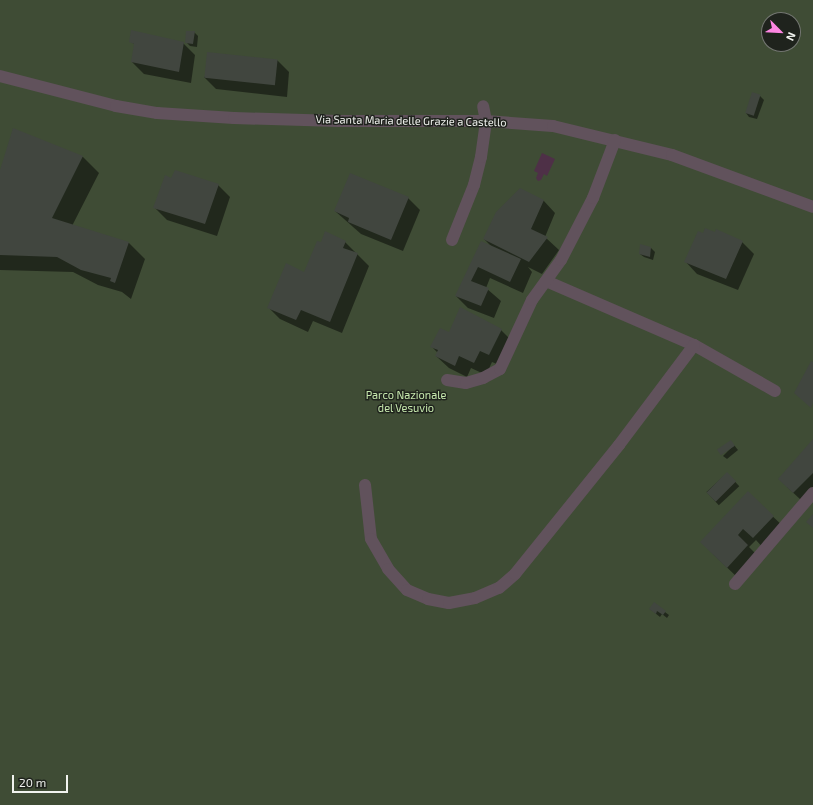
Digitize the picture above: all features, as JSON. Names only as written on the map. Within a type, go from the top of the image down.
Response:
[{"type":"street","name":"Via Santa Maria delle Grazie a Castello","points":[[0,76],[116,106],[157,113],[234,118],[331,121],[486,121],[553,126],[672,155],[813,207]]},
{"type":"street","points":[[452,240],[474,185],[481,157],[486,121],[483,106]]},
{"type":"street","points":[[447,380],[466,382],[483,378],[500,369],[532,300],[561,260],[593,198],[615,140]]},
{"type":"street","points":[[546,281],[694,345],[775,390]]},
{"type":"street","points":[[365,485],[371,539],[388,569],[407,590],[428,599],[449,604],[475,598],[499,588],[515,574],[619,444],[694,345]]},
{"type":"street","points":[[735,584],[813,493]]},
{"type":"green space","name":"Parco Nazionale del Vesuvio","points":[[0,0],[813,0],[813,805],[0,805]]},
{"type":"shaded area","points":[[542,153],[555,159],[547,176],[544,174],[541,180],[538,181],[536,178],[538,173],[534,171]]},
{"type":"building","points":[[131,30],[184,42],[179,72],[131,62],[134,44],[129,42]]},
{"type":"building","points":[[186,31],[195,31],[193,44],[185,43]]},
{"type":"building","points":[[207,52],[278,59],[275,85],[204,78]]},
{"type":"building","points":[[752,92],[761,95],[754,116],[745,113]]},
{"type":"building","points":[[13,128],[83,156],[52,218],[129,242],[115,283],[110,281],[111,278],[81,270],[57,257],[0,255],[0,170]]},
{"type":"building","points":[[175,170],[219,184],[205,224],[153,208],[165,175],[171,178]]},
{"type":"building","points":[[350,173],[409,197],[391,240],[348,222],[349,218],[334,211]]},
{"type":"building","points":[[520,188],[544,200],[531,229],[548,237],[529,262],[483,239],[496,212]]},
{"type":"building","points":[[705,228],[715,232],[716,229],[743,241],[726,279],[684,262],[698,231],[703,233]]},
{"type":"building","points":[[325,231],[346,241],[343,248],[358,253],[330,322],[301,310],[296,320],[267,308],[286,263],[304,272],[317,241],[321,242]]},
{"type":"building","points":[[481,241],[521,259],[510,282],[478,267],[471,281],[489,288],[481,306],[455,296]]},
{"type":"building","points":[[640,244],[651,247],[650,257],[639,254]]},
{"type":"building","points":[[460,307],[502,329],[489,355],[480,351],[474,363],[459,356],[455,366],[435,356],[438,350],[430,347],[440,328],[449,332]]},
{"type":"building","points":[[811,361],[813,362],[813,403],[811,408],[794,393]]},
{"type":"building","points":[[813,439],[813,473],[793,493],[778,479]]},
{"type":"building","points":[[731,440],[735,446],[721,455],[717,450]]},
{"type":"building","points":[[727,472],[736,481],[716,502],[706,493]]},
{"type":"building","points":[[748,491],[774,516],[753,538],[743,529],[738,535],[748,545],[727,568],[700,542]]},
{"type":"building","points":[[813,514],[813,528],[806,522]]},
{"type":"building","points":[[654,602],[666,611],[663,615],[657,611],[656,614],[649,609]]}]
